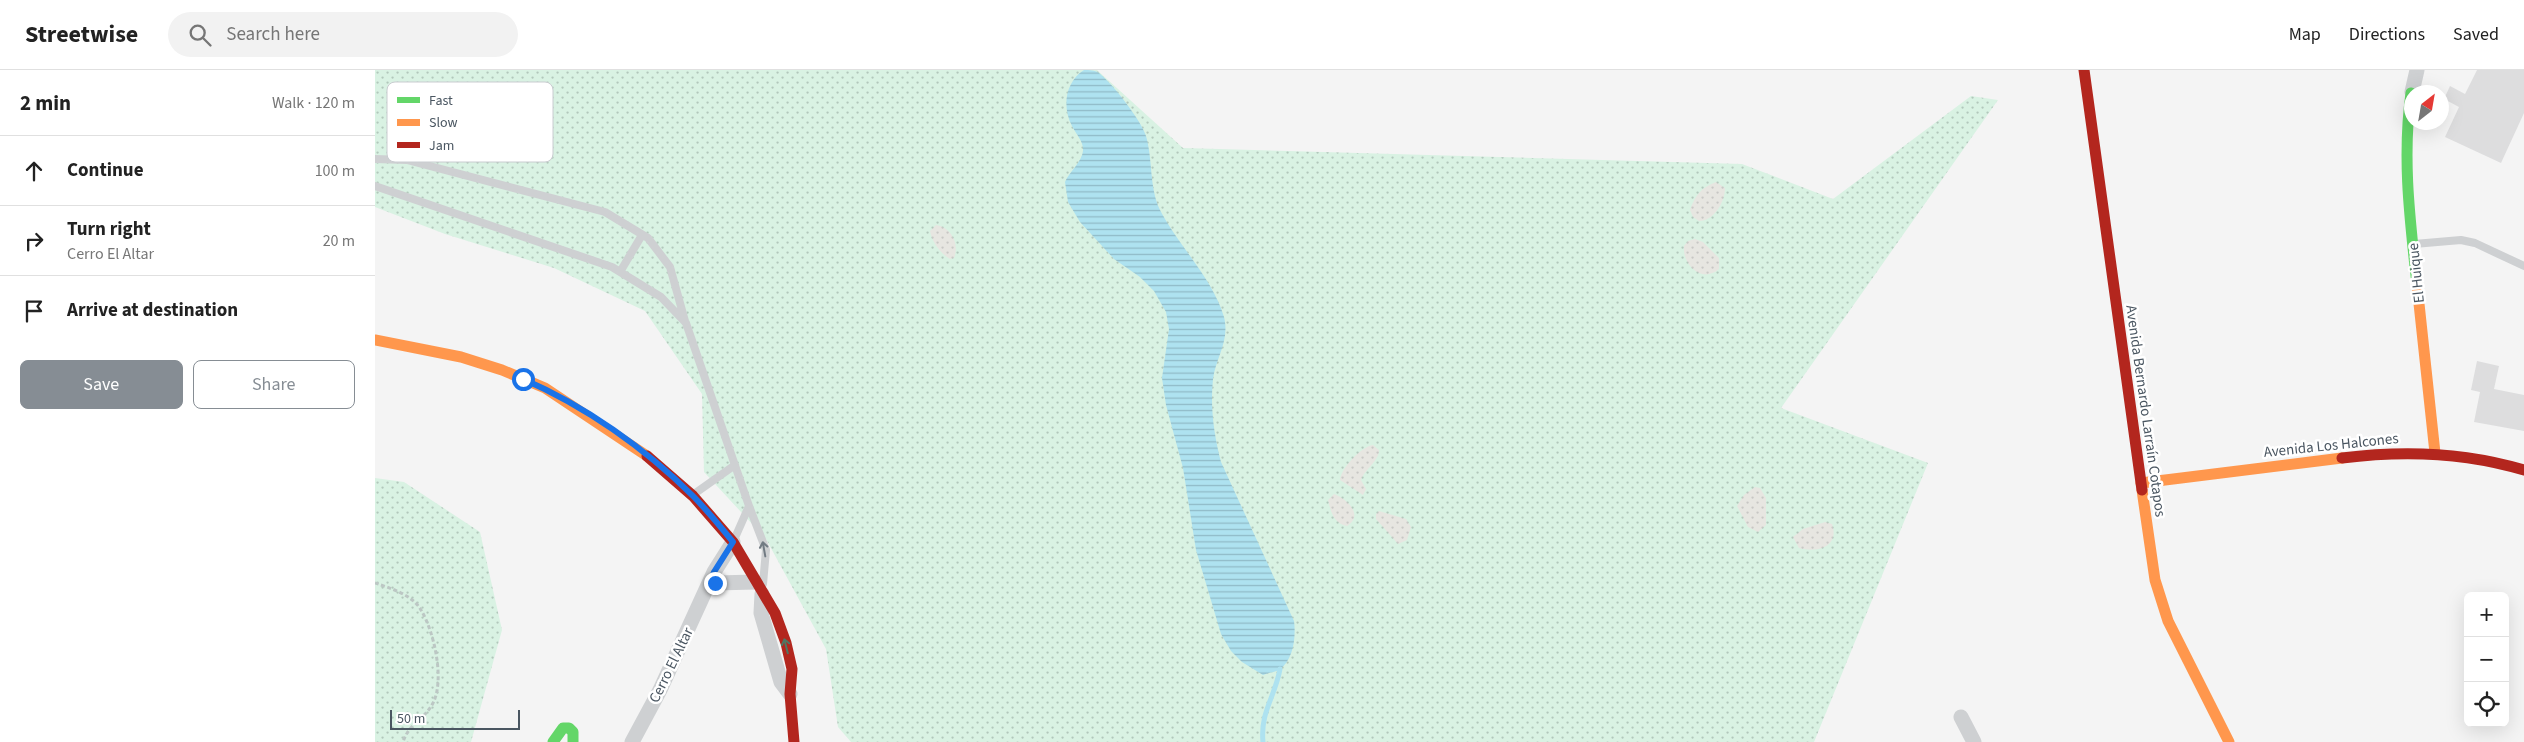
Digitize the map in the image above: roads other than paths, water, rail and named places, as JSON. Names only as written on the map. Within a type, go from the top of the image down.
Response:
[{"type":"street","name":"Avenida Bernardo Larraín Cotapos","points":[[2081,70],[2152,564],[2161,604],[2229,742]]},
{"type":"street","name":"El Huique","points":[[2414,85],[2417,70]]},
{"type":"street","name":"El Huique","points":[[2408,130],[2405,156],[2435,453]]},
{"type":"street","points":[[375,340],[461,356],[502,370],[545,388],[642,451],[693,496],[733,542],[759,588],[761,613],[781,682],[790,694],[794,742]]},
{"type":"street","name":"Avenida Los Halcones","points":[[2141,483],[2379,453],[2435,453],[2466,456],[2524,470]]},
{"type":"street","name":"Cerro El Altar","points":[[632,742],[709,587],[714,572],[733,542]]},
{"type":"street","points":[[709,587],[715,583],[759,588]]},
{"type":"street","points":[[1961,717],[1974,742]]},
{"type":"street","points":[[553,742],[563,728],[569,728],[573,732],[573,742]]},
{"type":"lane","points":[[415,162],[605,212],[648,238],[670,267],[687,326],[766,550],[759,588]]},
{"type":"lane","points":[[375,186],[612,267],[661,297],[687,326]]},
{"type":"lane","points":[[620,272],[643,235]]},
{"type":"lane","points":[[2413,244],[2461,240],[2475,243],[2524,266]]},
{"type":"lane","points":[[693,496],[735,465]]},
{"type":"lane","points":[[733,542],[749,506]]},
{"type":"water","points":[[1084,70],[1095,71],[1105,78],[1125,102],[1143,129],[1148,145],[1154,192],[1160,210],[1212,289],[1224,317],[1224,341],[1213,379],[1212,400],[1221,462],[1294,621],[1293,647],[1288,660],[1279,670],[1263,675],[1242,662],[1231,651],[1221,634],[1196,550],[1183,468],[1166,405],[1162,378],[1169,329],[1166,312],[1154,291],[1140,277],[1114,259],[1080,222],[1068,202],[1065,182],[1080,159],[1083,148],[1069,119],[1066,103],[1069,88]]},
{"type":"waterway","points":[[1263,742],[1266,713],[1280,669]]}]
